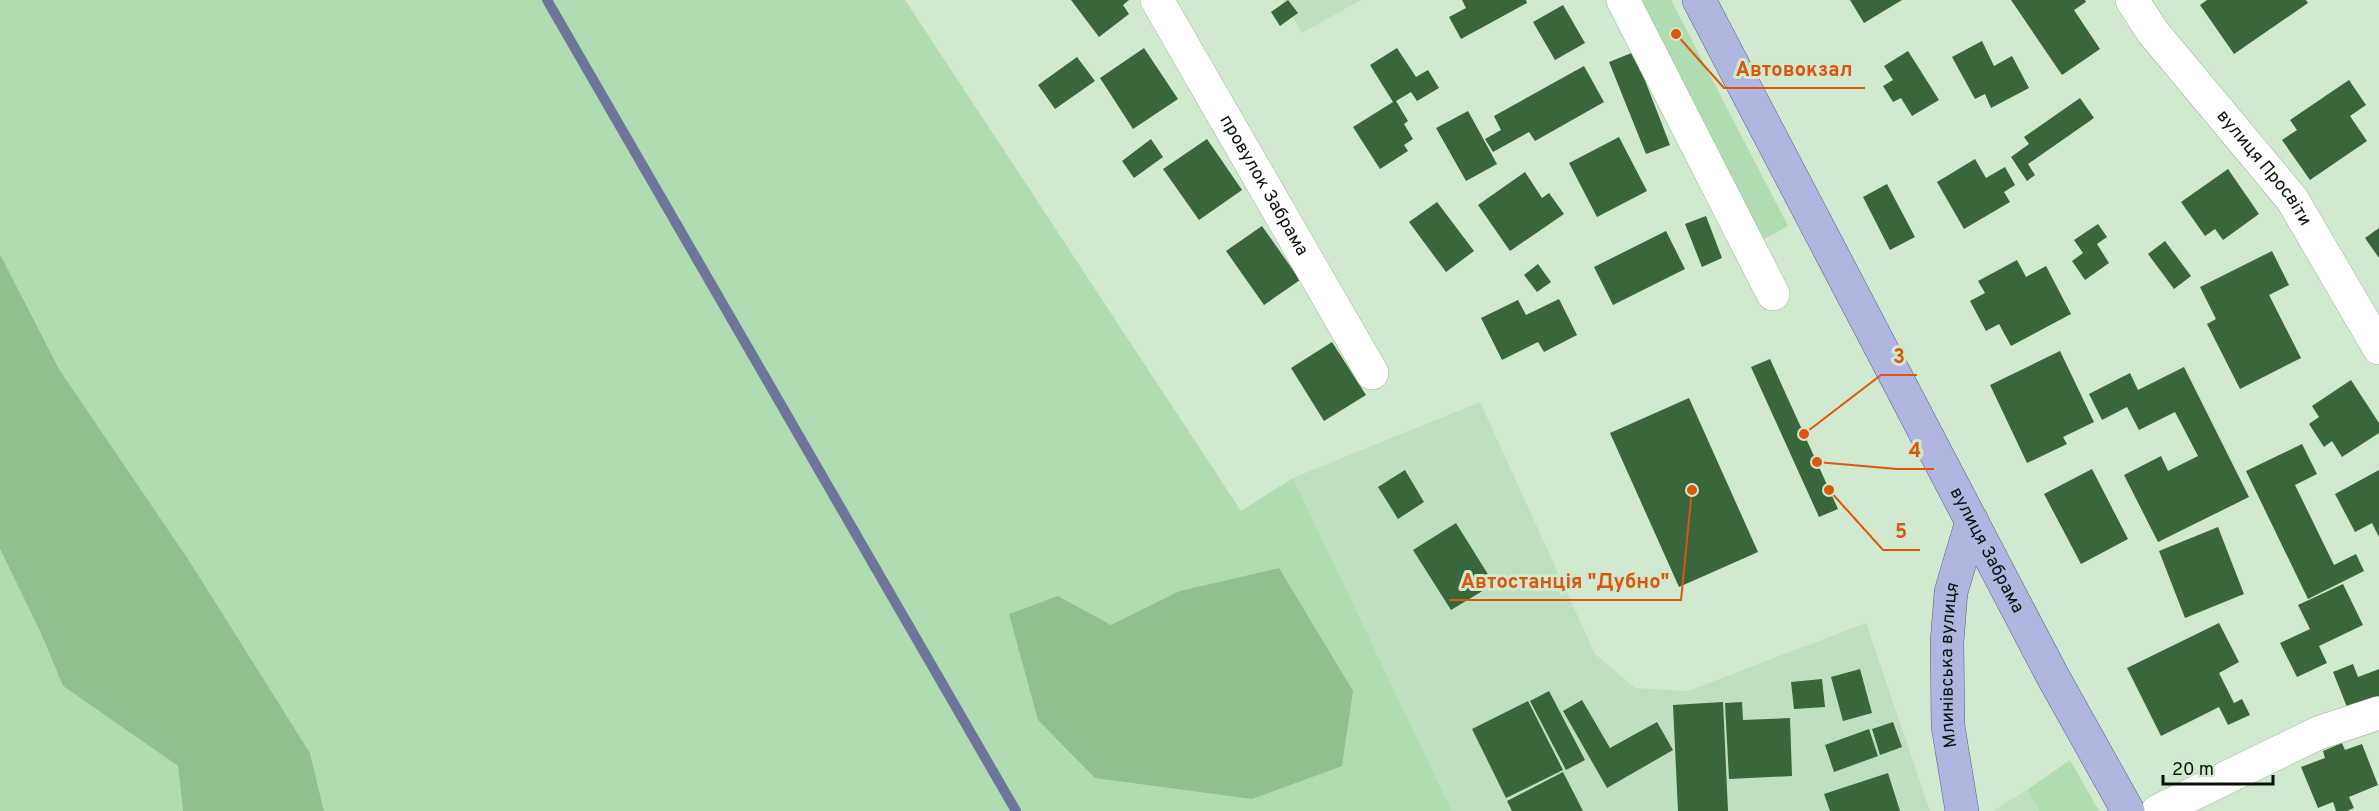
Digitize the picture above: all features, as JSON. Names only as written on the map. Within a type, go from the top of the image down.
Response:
[{"type":"main road","name":"вулиця Забрама","points":[[1700,0],[2052,675],[2128,811]]},
{"type":"main road","name":"Млинівська вулиця","points":[[1962,811],[1948,726],[1947,642],[1951,592],[1972,521]]},
{"type":"street","name":"провулок Забрама","points":[[1157,0],[1372,373]]},
{"type":"street","points":[[1623,0],[1773,294]]},
{"type":"street","name":"вулиця Просвіти","points":[[2132,0],[2152,31],[2292,199],[2379,348]]},
{"type":"street","points":[[2158,811],[2318,733],[2379,713]]},
{"type":"shaded area","points":[[0,0],[905,0],[1241,511],[1293,478],[1452,811],[324,811],[310,753],[190,562],[59,369],[0,254]]},
{"type":"shaded area","points":[[1283,0],[1361,0],[1302,33]]},
{"type":"shaded area","points":[[1639,0],[1671,0],[1788,226],[1762,240]]},
{"type":"shaded area","points":[[0,254],[59,369],[190,562],[310,753],[324,811],[183,811],[178,766],[63,686],[40,631],[0,549]]},
{"type":"shaded area","points":[[1480,402],[1595,654],[1635,688],[1688,691],[1866,623],[1930,811],[1452,811],[1293,478]]},
{"type":"shaded area","points":[[0,549],[40,631],[63,686],[178,766],[183,811],[0,811]]},
{"type":"shaded area","points":[[1279,568],[1353,691],[1342,766],[1252,799],[1095,778],[1038,720],[1009,614],[1058,596],[1111,625],[1180,591]]},
{"type":"shaded area","points":[[2070,760],[2099,811],[2039,811],[2028,789]]},
{"type":"shaded area","points":[[2028,789],[2039,811],[1993,811]]},
{"type":"building","points":[[1071,0],[1129,0],[1123,5],[1129,14],[1099,37]]},
{"type":"building","points":[[1288,0],[1298,13],[1280,26],[1271,12]]},
{"type":"building","points":[[1462,0],[1526,0],[1527,3],[1461,39],[1449,17],[1466,8]]},
{"type":"building","points":[[1850,0],[1902,0],[1864,23]]},
{"type":"building","points":[[2011,0],[2085,0],[2086,2],[2074,10],[2100,49],[2062,75]]},
{"type":"building","points":[[2207,0],[2306,0],[2308,3],[2234,54],[2200,5]]},
{"type":"building","points":[[1563,5],[1585,43],[1555,60],[1533,22]]},
{"type":"building","points":[[1982,41],[1994,66],[2012,56],[2029,88],[1991,108],[1985,94],[1975,99],[1952,57]]},
{"type":"building","points":[[1144,48],[1178,99],[1133,129],[1100,78]]},
{"type":"building","points":[[1397,48],[1416,77],[1428,70],[1439,88],[1417,101],[1411,92],[1396,101],[1408,121],[1404,124],[1413,139],[1404,145],[1408,151],[1380,169],[1353,127],[1393,102],[1370,65]]},
{"type":"building","points":[[1908,51],[1939,100],[1912,116],[1901,98],[1893,102],[1883,86],[1893,80],[1884,66]]},
{"type":"building","points":[[1634,52],[1670,145],[1646,154],[1609,62]]},
{"type":"building","points":[[1077,57],[1095,81],[1055,109],[1038,85]]},
{"type":"building","points":[[1584,66],[1604,102],[1535,141],[1529,132],[1493,152],[1485,139],[1501,130],[1494,116]]},
{"type":"building","points":[[2349,80],[2366,105],[2350,116],[2367,141],[2310,180],[2282,140],[2297,130],[2290,120]]},
{"type":"building","points":[[2080,98],[2094,118],[2028,164],[2035,175],[2027,181],[2011,157],[2029,144],[2024,137]]},
{"type":"building","points":[[1468,111],[1497,164],[1466,181],[1436,128]]},
{"type":"building","points":[[1619,137],[1647,191],[1597,217],[1569,163]]},
{"type":"building","points":[[1151,139],[1163,157],[1134,178],[1122,161]]},
{"type":"building","points":[[1207,139],[1242,190],[1199,220],[1163,169]]},
{"type":"building","points":[[1975,159],[1986,178],[2005,167],[2015,185],[2004,192],[2010,202],[1964,229],[1937,182]]},
{"type":"building","points":[[2228,169],[2259,214],[2223,240],[2215,229],[2205,236],[2181,202]]},
{"type":"building","points":[[1525,172],[1542,198],[1549,193],[1564,214],[1510,251],[1478,205]]},
{"type":"building","points":[[1887,184],[1915,237],[1890,250],[1863,197]]},
{"type":"building","points":[[1437,202],[1474,251],[1446,272],[1409,222]]},
{"type":"building","points":[[1706,216],[1722,258],[1702,267],[1685,224]]},
{"type":"building","points":[[2098,224],[2107,237],[2097,244],[2109,263],[2085,280],[2072,261],[2083,253],[2074,240]]},
{"type":"building","points":[[1262,226],[1300,280],[1264,305],[1226,251]]},
{"type":"building","points":[[2379,228],[2379,258],[2365,238]]},
{"type":"building","points":[[1666,231],[1685,269],[1613,305],[1594,267]]},
{"type":"building","points":[[2165,241],[2191,276],[2174,289],[2148,254]]},
{"type":"building","points":[[2272,251],[2289,285],[2269,295],[2301,358],[2240,389],[2207,324],[2216,319],[2200,287]]},
{"type":"building","points":[[2017,260],[2026,277],[2046,266],[2071,314],[2011,346],[1999,324],[1986,331],[1970,301],[1985,293],[1978,281]]},
{"type":"building","points":[[1538,264],[1551,282],[1537,292],[1524,275]]},
{"type":"building","points":[[1559,299],[1577,335],[1544,352],[1538,342],[1502,360],[1481,318],[1518,300],[1526,315]]},
{"type":"building","points":[[1332,342],[1366,395],[1324,421],[1291,368]]},
{"type":"building","points":[[2060,351],[2094,422],[2063,437],[2067,444],[2027,463],[1990,385]]},
{"type":"building","points":[[1770,359],[1838,509],[1819,517],[1751,367]]},
{"type":"building","points":[[2184,367],[2249,497],[2158,542],[2124,475],[2161,456],[2168,471],[2198,456],[2175,412],[2139,430],[2127,407],[2102,420],[2089,394],[2130,373],[2138,390]]},
{"type":"building","points":[[2351,380],[2379,423],[2379,433],[2342,457],[2332,441],[2324,447],[2309,424],[2319,417],[2312,406]]},
{"type":"building","points":[[1689,398],[1758,552],[1679,587],[1610,433]]},
{"type":"building","points":[[2302,444],[2317,474],[2295,485],[2334,565],[2356,554],[2364,571],[2308,599],[2246,471]]},
{"type":"building","points":[[2092,469],[2128,539],[2081,564],[2044,494]]},
{"type":"building","points":[[1405,470],[1424,502],[1398,519],[1378,487]]},
{"type":"building","points":[[2379,470],[2379,537],[2372,523],[2355,532],[2335,494]]},
{"type":"building","points":[[1456,523],[1494,584],[1451,610],[1413,550]]},
{"type":"building","points":[[2218,527],[2244,594],[2185,618],[2159,551]]},
{"type":"building","points":[[2343,584],[2363,625],[2319,646],[2327,663],[2297,677],[2280,643],[2310,629],[2298,605]]},
{"type":"building","points":[[2219,623],[2239,662],[2219,673],[2234,703],[2242,699],[2250,715],[2228,725],[2219,707],[2161,736],[2127,668]]},
{"type":"building","points":[[2353,664],[2358,677],[2379,669],[2379,700],[2349,712],[2333,672]]},
{"type":"building","points":[[1860,669],[1872,713],[1843,721],[1831,677]]},
{"type":"building","points":[[1822,679],[1825,707],[1794,709],[1791,682]]},
{"type":"building","points":[[1549,691],[1585,760],[1566,770],[1530,701]]},
{"type":"building","points":[[1582,700],[1610,748],[1657,722],[1673,750],[1607,788],[1563,711]]},
{"type":"building","points":[[1528,701],[1563,770],[1506,798],[1472,729]]},
{"type":"building","points":[[1723,702],[1728,811],[1678,811],[1673,705]]},
{"type":"building","points":[[1742,702],[1743,720],[1790,718],[1792,776],[1729,779],[1725,703]]},
{"type":"building","points":[[1893,722],[1902,747],[1880,755],[1872,729]]},
{"type":"building","points":[[1869,729],[1878,756],[1834,772],[1825,745]]},
{"type":"building","points":[[2342,743],[2345,750],[2362,744],[2378,785],[2349,797],[2354,808],[2347,811],[2336,811],[2333,802],[2318,808],[2301,767],[2325,758],[2323,751]]},
{"type":"building","points":[[1563,772],[1583,811],[1512,811],[1507,801]]},
{"type":"building","points":[[1888,773],[1900,811],[1830,811],[1824,794]]},
{"type":"waterway","points":[[547,0],[1016,811]]},
{"type":"place","name":"Автовокзал","points":[[1676,34]]},
{"type":"place","name":"3","points":[[1804,434]]},
{"type":"place","name":"4","points":[[1817,462]]},
{"type":"place","name":"Автостанція \"Дубно\"","points":[[1692,490]]},
{"type":"place","name":"5","points":[[1829,490]]}]
